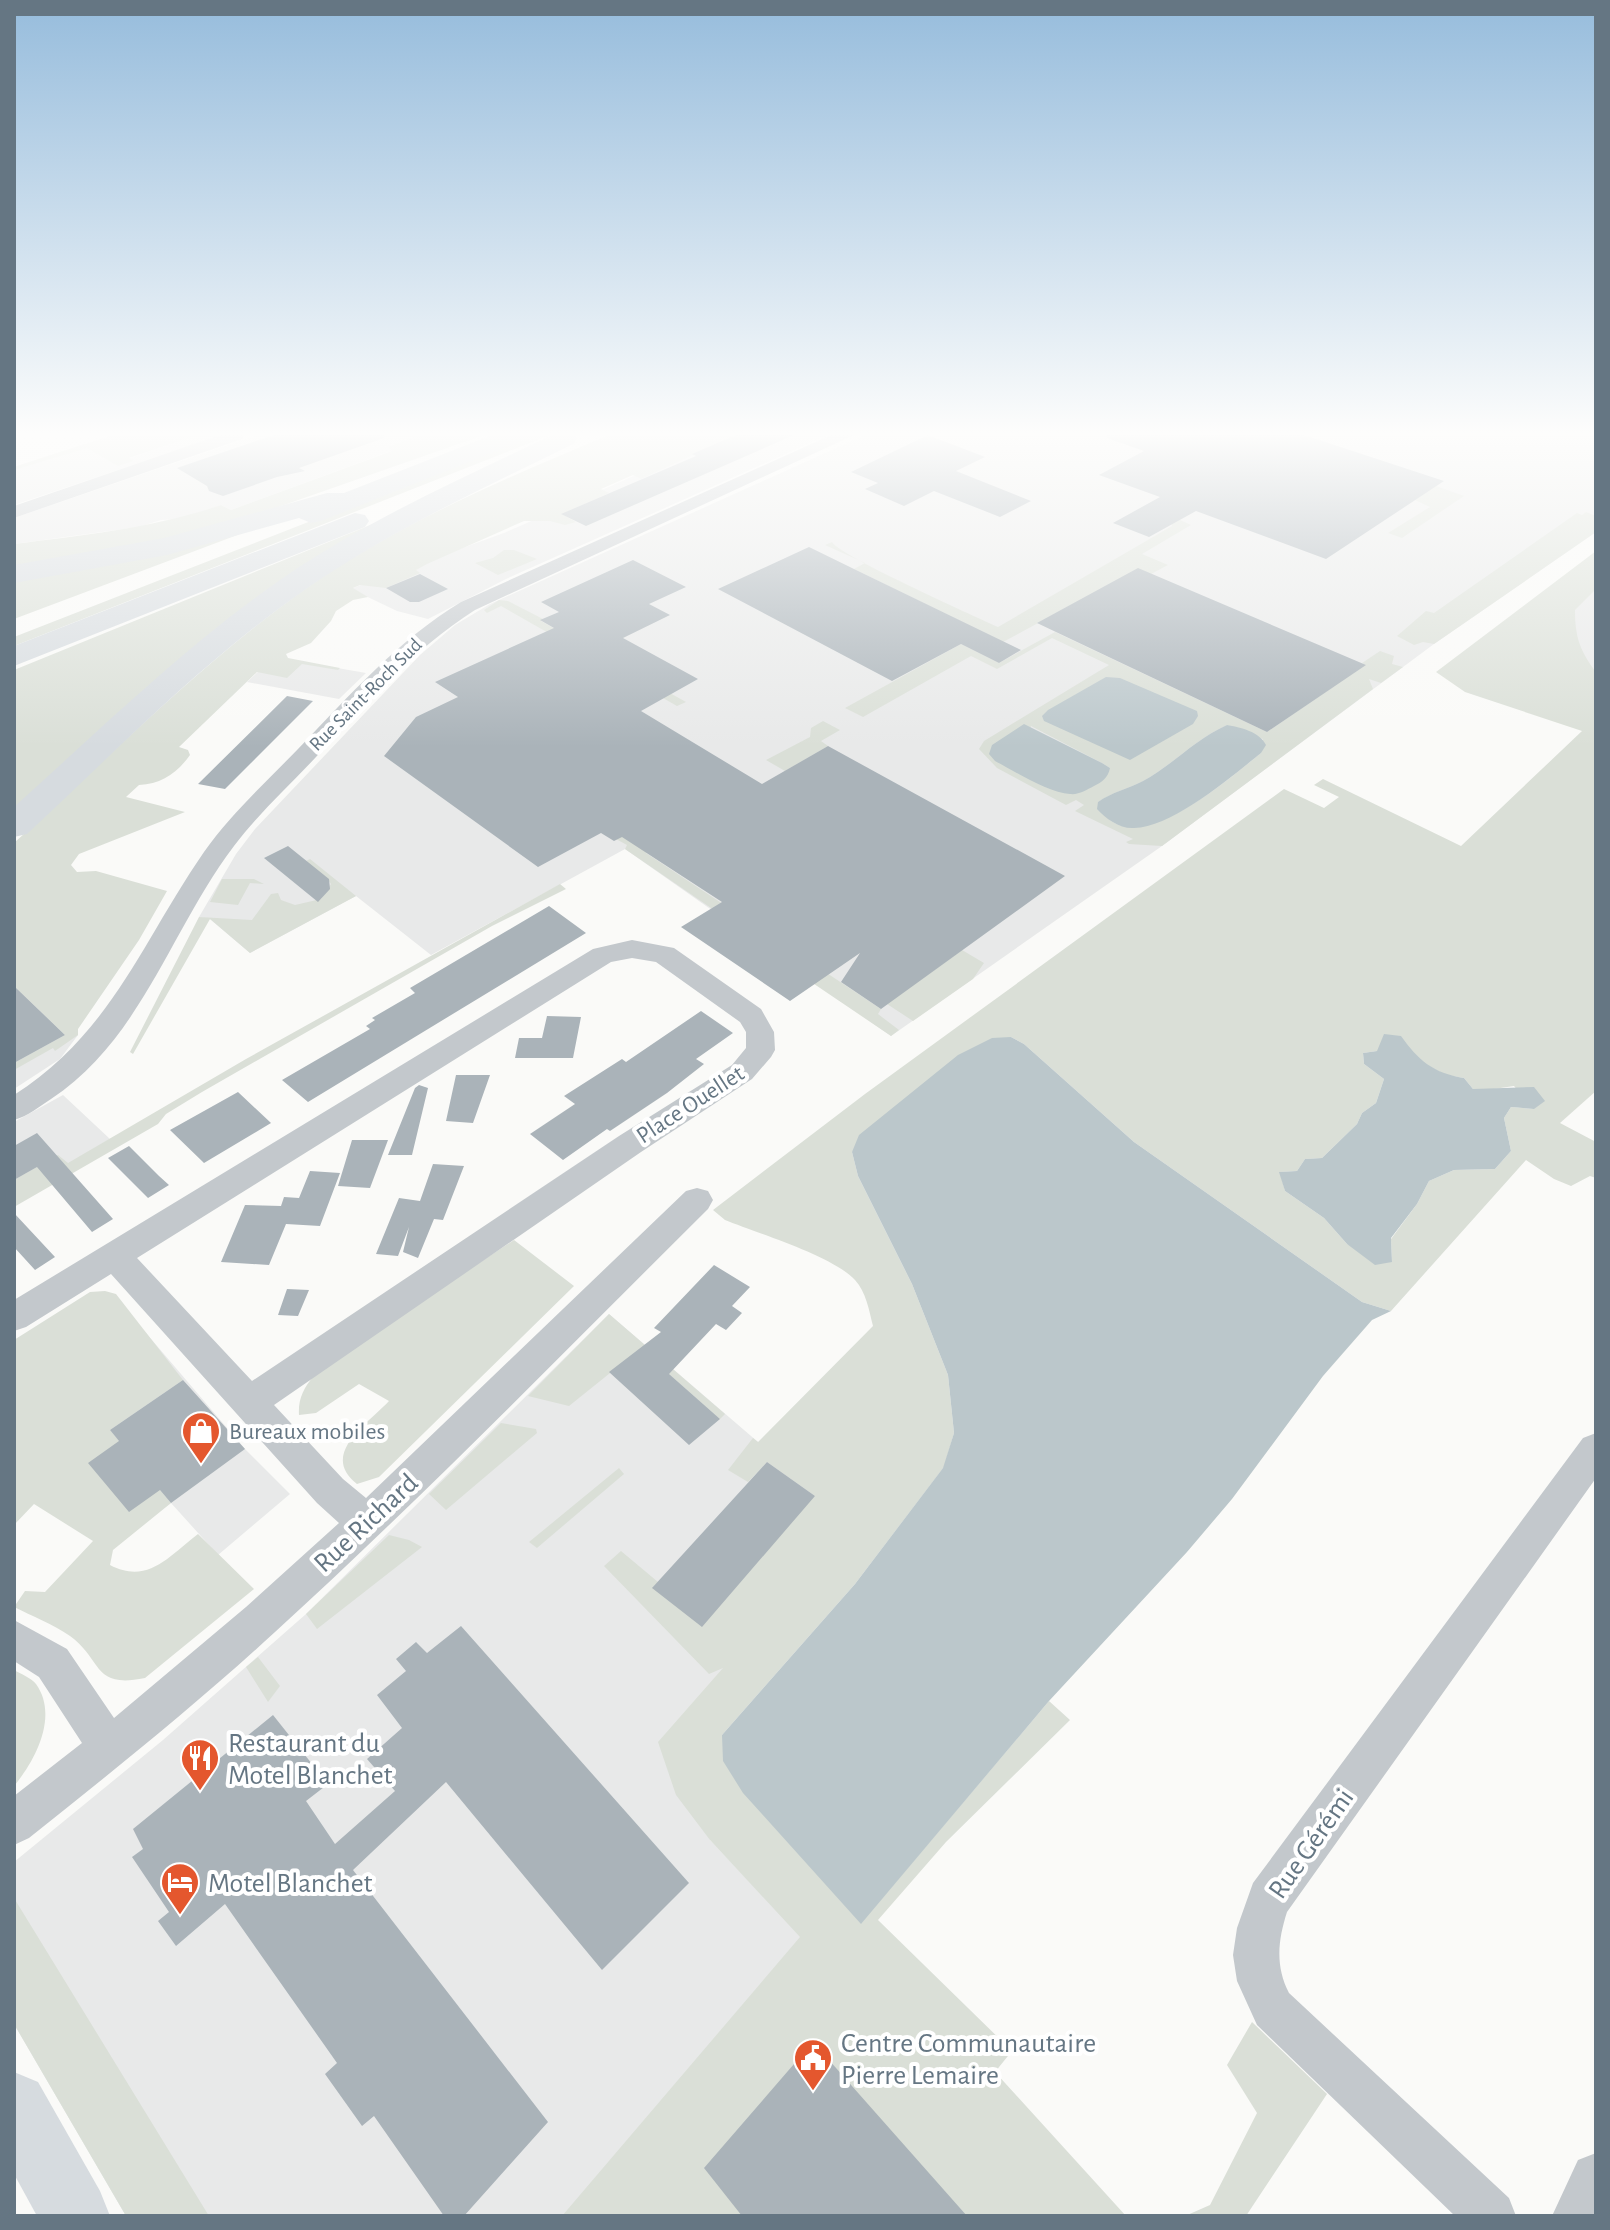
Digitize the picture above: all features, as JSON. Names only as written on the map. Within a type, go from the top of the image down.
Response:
[{"type":"highway","points":[[14,574],[192,539]]},
{"type":"highway","points":[[14,630],[248,539]]},
{"type":"highway","points":[[14,657],[311,539]]},
{"type":"highway","points":[[14,826],[209,651],[296,583],[369,539]]},
{"type":"main road","points":[[14,2106],[75,2216]]},
{"type":"street","name":"Rue Saint-Roch Sud","points":[[14,1109],[63,1078],[93,1049],[119,1014],[228,837],[411,644],[468,606],[616,539]]},
{"type":"street","name":"Place Ouellet","points":[[14,1317],[603,955],[632,949],[650,949],[664,954],[751,1016],[760,1032],[761,1050],[742,1072],[630,1144],[248,1403]]},
{"type":"street","name":"Rue Richard","points":[[14,1823],[109,1748],[260,1620],[368,1521],[697,1200]]},
{"type":"street","points":[[114,1255],[330,1491],[368,1521]]},
{"type":"street","name":"Rue Gérémi","points":[[1491,2216],[1273,2009],[1260,1988],[1255,1964],[1257,1943],[1269,1899],[1596,1449]]},
{"type":"street","points":[[14,1639],[53,1663],[109,1748]]},
{"type":"street","points":[[1577,2216],[1596,2178]]},
{"type":"shaded area","points":[[14,539],[50,539],[14,544]]},
{"type":"shaded area","points":[[53,539],[173,539],[14,567],[14,544]]},
{"type":"shaded area","points":[[214,539],[227,539],[14,619],[14,578]]},
{"type":"shaded area","points":[[265,539],[286,539],[14,646],[14,637]]},
{"type":"shaded area","points":[[336,539],[357,539],[14,815],[14,670]]},
{"type":"shaded area","points":[[385,539],[483,539],[427,564],[416,570],[420,573],[386,588],[360,585],[353,588],[368,597],[353,600],[336,611],[311,643],[286,654],[288,658],[340,668],[338,670],[302,664],[287,678],[257,672],[179,747],[188,750],[190,755],[180,767],[162,780],[139,785],[126,797],[185,812],[79,854],[71,865],[77,872],[96,871],[167,891],[139,940],[78,1029],[78,1035],[55,1051],[53,1048],[14,1070],[14,1063],[65,1035],[14,986],[14,843],[226,650],[301,592]]},
{"type":"shaded area","points":[[487,539],[595,539],[506,579],[428,619],[397,611],[351,589],[447,548],[454,551]]},
{"type":"shaded area","points":[[634,539],[1586,539],[1434,644],[1162,846],[891,1036],[625,849],[431,955],[356,896],[250,953],[210,919],[199,917],[236,854],[255,829],[420,655],[455,625],[490,604]]},
{"type":"shaded area","points":[[1149,539],[1167,539],[1142,554],[1168,565],[1151,574],[1138,569],[1003,642],[854,569],[865,563],[998,627]]},
{"type":"shaded area","points":[[1540,539],[1586,539],[1434,644],[1423,642],[1414,645],[1397,636],[1426,611],[1434,613]]},
{"type":"shaded area","points":[[832,542],[860,561],[825,545]]},
{"type":"shaded area","points":[[504,550],[514,550],[537,559],[498,575],[475,563],[493,558]]},
{"type":"shaded area","points":[[1596,551],[1596,675],[1519,656]]},
{"type":"shaded area","points":[[1596,551],[1596,589],[1575,610],[1580,643],[1596,672],[1596,1091],[1560,1123],[1596,1142],[1596,1178],[1590,1176],[1571,1186],[1554,1179],[1526,1160],[1391,1311],[1362,1302],[1134,1142],[1024,1044],[1011,1037],[852,1152],[858,1176],[912,1284],[948,1375],[954,1433],[944,1467],[855,1584],[722,1735],[861,1923],[1049,1701],[1070,1720],[946,1842],[878,1920],[1012,2051],[995,2072],[1126,2216],[562,2216],[800,1937],[710,1840],[676,1795],[658,1742],[723,1668],[709,1674],[604,1566],[621,1551],[658,1582],[653,1587],[815,1496],[767,1462],[748,1482],[728,1470],[753,1438],[758,1442],[873,1326],[862,1290],[844,1271],[813,1254],[725,1220],[713,1210],[865,1094],[1284,789],[1324,808],[1339,797],[1314,785],[1323,779],[1461,846],[1582,731],[1465,692],[1436,672]],"holes":[[[1377,1051],[1419,1061],[1446,1075],[1464,1078],[1473,1089],[1514,1086],[1533,1109],[1511,1107],[1504,1118],[1511,1151],[1495,1169],[1454,1170],[1429,1181],[1417,1204],[1391,1239],[1392,1261],[1347,1244],[1324,1218],[1285,1191],[1280,1172],[1297,1171],[1305,1159],[1322,1158],[1357,1124],[1362,1113],[1376,1103],[1384,1079],[1364,1064],[1363,1053]]]},
{"type":"shaded area","points":[[499,600],[508,601],[543,619],[541,621],[686,702],[677,706],[501,606],[487,613],[484,610]]},
{"type":"shaded area","points":[[1055,632],[1267,732],[1365,665],[1362,663],[1380,651],[1394,656],[1392,664],[1403,667],[1381,683],[1369,679],[1373,689],[1162,846],[1129,844],[1126,842],[1133,839],[1075,811],[1084,805],[1076,800],[1066,805],[997,768],[979,749],[984,741],[1109,665],[1052,638],[997,669],[971,656],[863,717],[845,708],[961,644],[999,663]],"holes":[[[1227,725],[1263,739],[1261,753],[1202,798],[1153,824],[1130,827],[1111,821],[1098,802],[1154,775],[1205,737]],[[1031,726],[1102,763],[1110,768],[1031,778],[1018,773]]]},
{"type":"shaded area","points":[[275,656],[366,673],[339,699],[247,682]]},
{"type":"shaded area","points":[[1106,677],[1120,678],[1197,711],[1198,716],[1193,724],[1130,760],[1044,721],[1042,716],[1048,710]]},
{"type":"shaded area","points":[[823,721],[840,730],[821,741],[828,746],[785,771],[766,760],[810,737],[811,728]]},
{"type":"shaded area","points":[[1024,724],[1102,763],[1110,768],[1108,774],[1088,789],[1070,794],[1042,786],[995,761],[989,754],[992,745]]},
{"type":"shaded area","points":[[1227,725],[1254,733],[1266,745],[1261,753],[1201,799],[1166,819],[1134,828],[1114,823],[1097,809],[1098,802],[1154,775],[1205,737]]},
{"type":"shaded area","points":[[669,812],[646,853],[881,1009],[878,1014],[899,1030],[891,1036],[758,946],[762,943],[625,849],[627,845],[616,839]]},
{"type":"shaded area","points":[[310,859],[356,896],[250,953],[210,919],[133,1054],[130,1052],[199,917],[252,920],[271,894],[278,893],[281,900],[295,905],[321,899],[331,884],[325,876],[302,863]]},
{"type":"shaded area","points":[[222,879],[254,879],[264,884],[250,883],[238,905],[210,902]]},
{"type":"shaded area","points":[[560,884],[566,889],[492,926],[202,1092],[166,1114],[158,1124],[14,1207],[14,1180],[58,1155],[68,1163],[246,1059]]},
{"type":"shaded area","points":[[962,950],[984,963],[973,979],[913,1021],[887,1004]]},
{"type":"shaded area","points":[[14,986],[65,1035],[78,1035],[60,1059],[14,1089]]},
{"type":"shaded area","points":[[1384,1034],[1401,1036],[1427,1064],[1443,1073],[1464,1078],[1473,1089],[1534,1087],[1545,1101],[1534,1109],[1511,1107],[1504,1118],[1511,1151],[1495,1169],[1454,1170],[1429,1181],[1417,1204],[1391,1238],[1392,1262],[1375,1265],[1347,1244],[1324,1218],[1285,1191],[1279,1172],[1297,1171],[1305,1159],[1322,1158],[1357,1124],[1362,1113],[1376,1103],[1384,1079],[1364,1064],[1363,1053],[1377,1051]]},
{"type":"shaded area","points":[[1011,1037],[1024,1044],[1134,1142],[1362,1302],[1391,1311],[1372,1320],[1323,1376],[1232,1499],[1049,1701],[861,1924],[743,1793],[723,1761],[722,1735],[855,1584],[943,1468],[954,1433],[948,1375],[912,1284],[858,1176],[852,1152],[859,1135],[958,1055],[992,1038]]},
{"type":"shaded area","points":[[63,1095],[110,1139],[68,1164],[14,1207],[14,1122]]},
{"type":"shaded area","points":[[514,1240],[574,1286],[379,1477],[357,1484],[346,1473],[343,1461],[345,1450],[351,1439],[389,1401],[359,1384],[316,1413],[299,1415],[299,1404],[306,1386],[343,1352]]},
{"type":"shaded area","points":[[90,1292],[116,1294],[183,1380],[110,1430],[171,1503],[113,1550],[110,1565],[136,1572],[147,1570],[167,1559],[198,1534],[254,1589],[145,1678],[128,1680],[107,1676],[70,1636],[14,1607],[25,1591],[45,1592],[93,1541],[34,1504],[14,1525],[14,1340]]},
{"type":"shaded area","points":[[609,1314],[758,1442],[820,1487],[725,1666],[710,1840],[826,1963],[604,2216],[126,2216],[14,2024],[14,1862],[163,1740],[306,1614]]},
{"type":"shaded area","points":[[609,1314],[725,1414],[720,1419],[640,1349],[569,1406],[528,1396]]},
{"type":"shaded area","points":[[146,1333],[245,1449],[290,1494],[218,1555],[171,1503],[157,1513],[60,1388]]},
{"type":"shaded area","points":[[501,1423],[536,1429],[537,1433],[446,1510],[429,1494]]},
{"type":"shaded area","points":[[619,1468],[624,1474],[537,1548],[529,1542]]},
{"type":"shaded area","points":[[389,1535],[422,1547],[317,1629],[306,1614]]},
{"type":"shaded area","points":[[258,1657],[280,1686],[268,1702],[246,1667]]},
{"type":"shaded area","points":[[14,1670],[36,1684],[43,1697],[45,1724],[30,1764],[14,1786]]},
{"type":"shaded area","points":[[14,1898],[209,2216],[126,2216],[14,2024]]},
{"type":"shaded area","points":[[1252,2022],[1327,2094],[1246,2216],[1185,2216],[1210,2205],[1257,2113],[1227,2065]]},
{"type":"building","points":[[1272,539],[1356,539],[1326,559]]},
{"type":"building","points":[[809,547],[1021,650],[999,663],[961,644],[892,681],[718,589]]},
{"type":"building","points":[[633,560],[686,587],[649,604],[670,615],[623,638],[698,679],[641,711],[762,784],[828,746],[1065,876],[881,1009],[841,982],[860,953],[790,1001],[681,927],[722,902],[622,837],[614,841],[601,833],[538,867],[384,756],[416,717],[458,697],[435,682],[554,628],[540,620],[559,612],[541,602]]},
{"type":"building","points":[[1138,568],[1366,665],[1267,732],[1037,623]]},
{"type":"building","points":[[420,574],[448,589],[419,602],[410,602],[386,588]]},
{"type":"building","points":[[287,696],[313,701],[225,789],[198,784]]},
{"type":"building","points":[[288,846],[329,879],[330,889],[318,902],[264,858]]},
{"type":"building","points":[[549,906],[586,933],[308,1102],[282,1080],[370,1029],[366,1026],[375,1020],[372,1018],[415,993],[410,988]]},
{"type":"building","points":[[14,986],[65,1035],[14,1063]]},
{"type":"building","points":[[701,1011],[733,1033],[696,1059],[704,1064],[667,1093],[563,1160],[530,1134],[575,1104],[564,1096],[622,1059],[626,1062]]},
{"type":"building","points":[[547,1016],[581,1017],[573,1058],[515,1058],[519,1038],[542,1038]]},
{"type":"building","points":[[456,1075],[490,1075],[473,1123],[446,1121]]},
{"type":"building","points":[[419,1085],[428,1088],[412,1155],[388,1155],[415,1088]]},
{"type":"building","points":[[238,1092],[271,1123],[204,1163],[170,1130]]},
{"type":"building","points":[[37,1133],[113,1219],[92,1232],[37,1167],[14,1180],[14,1146]]},
{"type":"building","points":[[352,1140],[388,1140],[370,1188],[338,1186]]},
{"type":"building","points":[[129,1146],[169,1185],[148,1198],[108,1158]]},
{"type":"building","points":[[433,1164],[464,1166],[443,1220],[434,1219],[418,1258],[403,1252],[409,1227],[398,1256],[376,1254],[399,1198],[420,1201]]},
{"type":"building","points":[[310,1171],[340,1173],[320,1226],[286,1224],[269,1265],[221,1262],[245,1205],[281,1206],[284,1197],[299,1198]]},
{"type":"building","points":[[14,1213],[55,1257],[35,1270],[14,1247]]},
{"type":"building","points":[[714,1265],[750,1287],[732,1306],[742,1313],[726,1330],[716,1324],[669,1374],[720,1419],[689,1445],[609,1372],[661,1332],[654,1328]]},
{"type":"building","points":[[287,1289],[309,1290],[298,1316],[278,1315]]},
{"type":"building","points":[[183,1380],[245,1449],[171,1503],[160,1490],[129,1512],[88,1463],[119,1441],[110,1430]]},
{"type":"building","points":[[767,1462],[815,1496],[702,1627],[652,1588]]},
{"type":"building","points":[[461,1626],[689,1883],[602,1970],[446,1782],[353,1870],[548,2122],[464,2216],[444,2216],[374,2116],[362,2126],[325,2074],[337,2063],[225,1904],[176,1946],[158,1921],[169,1912],[132,1857],[143,1849],[133,1829],[273,1715],[328,1784],[306,1801],[335,1844],[395,1791],[367,1759],[402,1728],[377,1695],[406,1671],[396,1659],[416,1642],[427,1653]]},
{"type":"building","name":"Centre Communautaire Pierre Lemaire","points":[[813,2042],[967,2216],[742,2216],[704,2168]]},
{"type":"place","name":"Bureaux mobiles","points":[[201,1465]]},
{"type":"place","name":"Restaurant du Motel Blanchet","points":[[200,1792]]},
{"type":"place","name":"Motel Blanchet","points":[[180,1916]]},
{"type":"place","name":"Centre Communautaire Pierre Lemaire","points":[[813,2092]]}]
